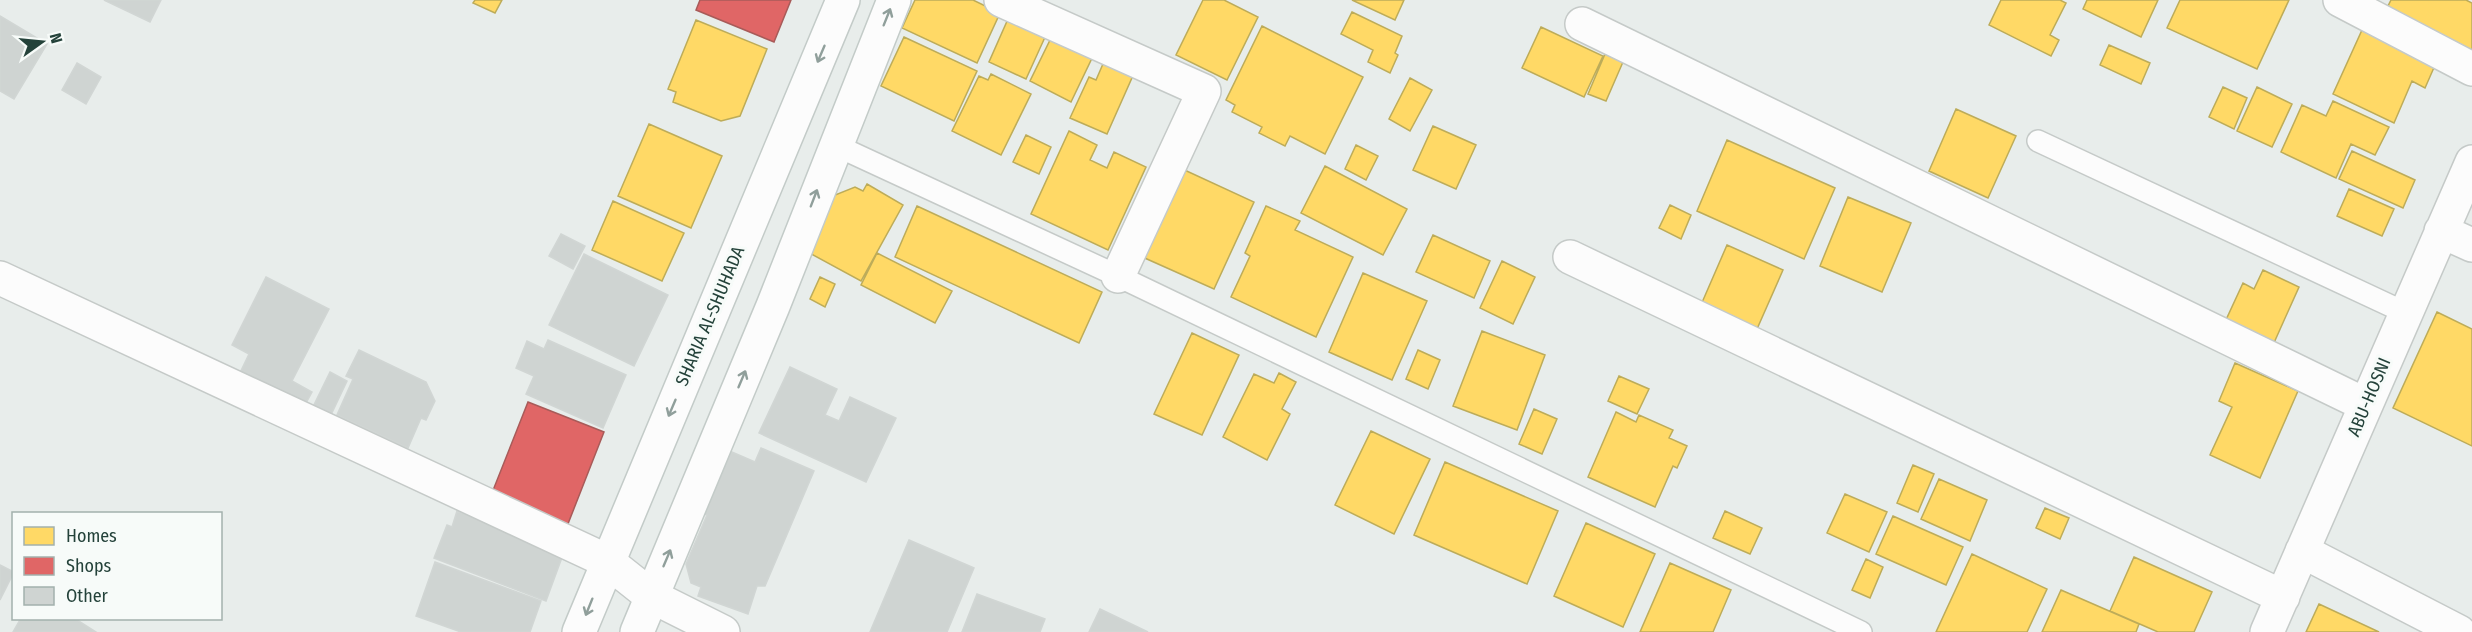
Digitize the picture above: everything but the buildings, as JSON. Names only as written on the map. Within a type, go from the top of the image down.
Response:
[{"type":"street","name":"SHARIA AL-SHUHADA","points":[[579,632],[843,0]]},
{"type":"street","points":[[637,632],[773,306],[894,0]]},
{"type":"street","points":[[1001,0],[1204,91],[1118,276]]},
{"type":"street","points":[[2340,0],[2472,69]]},
{"type":"street","points":[[1582,24],[2366,405]]},
{"type":"street","name":"ABU-HOSNI","points":[[2268,632],[2472,162]]},
{"type":"street","points":[[2441,231],[2472,245]]},
{"type":"street","points":[[1569,257],[2283,597]]},
{"type":"street","points":[[0,278],[607,561],[651,596],[723,632]]},
{"type":"street","points":[[2302,551],[2459,632]]},
{"type":"lane","points":[[2038,141],[2406,313]]},
{"type":"lane","points":[[835,145],[1118,276],[1861,632]]}]
